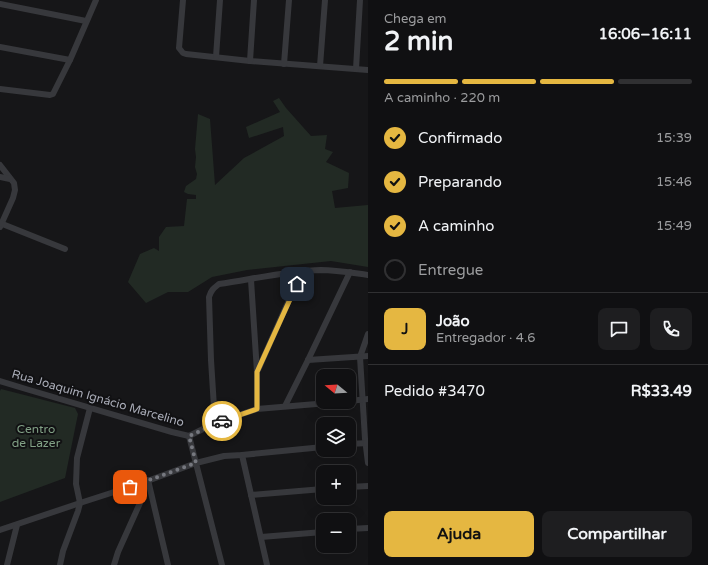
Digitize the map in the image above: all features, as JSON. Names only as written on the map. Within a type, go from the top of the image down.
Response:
[{"type":"street","points":[[0,90],[50,95],[53,94],[70,60],[96,0]]},
{"type":"street","points":[[183,0],[179,48],[183,53],[250,61],[368,70]]},
{"type":"street","points":[[216,57],[220,0]]},
{"type":"street","points":[[250,61],[254,0]]},
{"type":"street","points":[[284,64],[289,0]]},
{"type":"street","points":[[320,66],[325,0]]},
{"type":"street","points":[[356,69],[360,0]]},
{"type":"street","points":[[0,4],[86,21]]},
{"type":"street","points":[[0,48],[70,60]]},
{"type":"street","points":[[0,165],[14,183],[15,190],[13,198],[0,224],[65,249]]},
{"type":"street","points":[[0,177],[10,179]]},
{"type":"street","points":[[215,424],[210,346],[209,297],[214,287],[220,284],[322,270],[368,275]]},
{"type":"street","points":[[257,372],[302,272]]},
{"type":"street","points":[[285,406],[350,272]]},
{"type":"street","points":[[251,280],[257,372],[257,409]]},
{"type":"street","points":[[368,334],[360,357],[365,400],[368,463]]},
{"type":"street","points":[[308,360],[368,356]]},
{"type":"street","name":"Rua Joaquim Ignácio Marcelino","points":[[0,381],[189,436]]},
{"type":"street","points":[[222,565],[189,436],[215,424],[257,409],[316,404]]},
{"type":"street","points":[[60,565],[80,503],[76,484],[77,458],[90,408]]},
{"type":"street","points":[[356,444],[367,443]]},
{"type":"street","points":[[0,530],[145,482],[196,463],[224,456],[316,448]]},
{"type":"street","points":[[242,455],[267,565]]},
{"type":"street","points":[[114,565],[118,552],[141,499],[145,482]]},
{"type":"street","points":[[145,482],[168,565]]},
{"type":"street","points":[[356,487],[368,486]]},
{"type":"street","points":[[251,495],[316,490]]},
{"type":"street","points":[[7,565],[17,525]]},
{"type":"street","points":[[356,529],[368,528]]},
{"type":"street","points":[[261,537],[316,533]]},
{"type":"green space","points":[[279,98],[311,136],[327,135],[325,149],[333,152],[326,162],[349,173],[348,188],[332,191],[335,208],[368,205],[368,267],[331,261],[247,270],[212,277],[188,292],[168,292],[146,303],[128,282],[140,254],[154,248],[159,251],[159,237],[166,227],[184,226],[187,199],[196,199],[196,195],[184,192],[186,186],[196,179],[197,174],[195,167],[195,149],[198,114],[210,119],[215,185],[244,158],[284,136],[283,127],[249,138],[246,127],[280,112],[273,101]]},
{"type":"green space","name":"Centro de Lazer","points":[[1,389],[75,408],[78,414],[65,478],[0,502],[0,391]]},
{"type":"way so far","points":[[130,487],[196,463],[189,436],[222,421]]},
{"type":"route","points":[[222,421],[257,409],[257,372],[297,284]]}]
